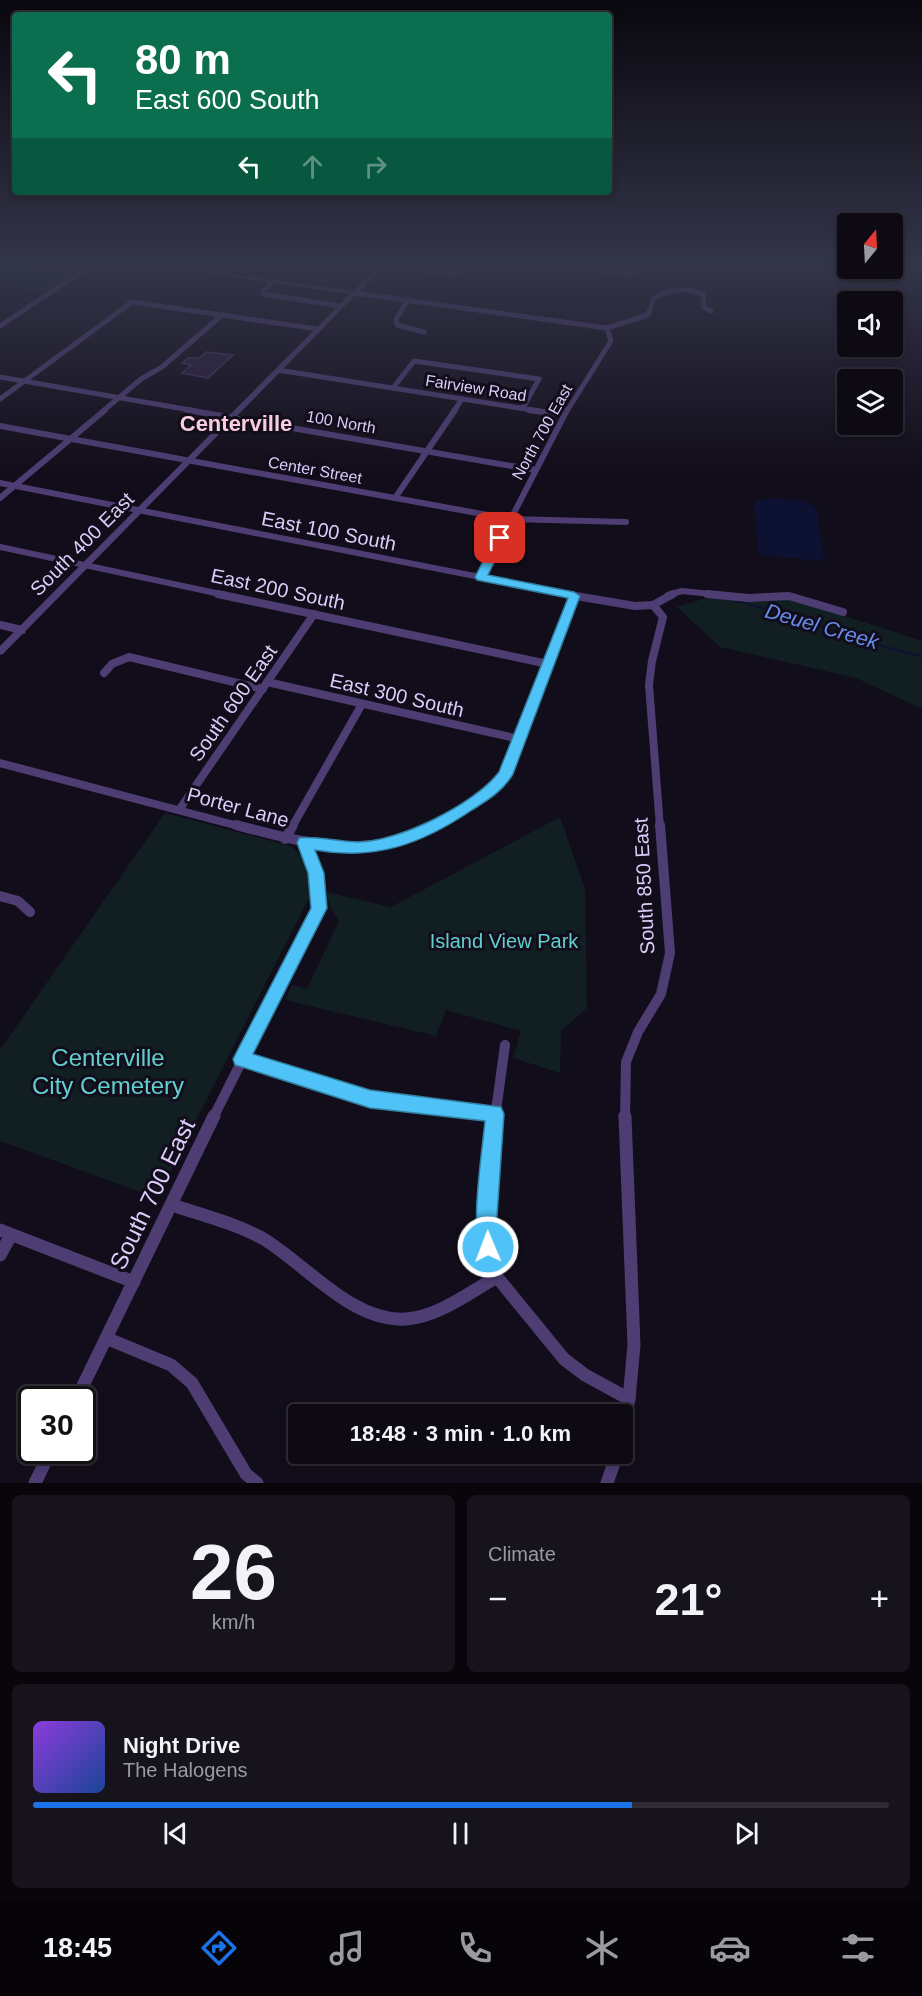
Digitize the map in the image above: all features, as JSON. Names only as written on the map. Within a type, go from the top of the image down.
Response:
[{"type":"street","points":[[0,399],[89,333]]},
{"type":"street","points":[[0,498],[141,379],[162,367],[202,333]]},
{"type":"street","name":"South 400 East","points":[[0,652],[314,333]]},
{"type":"street","name":"North 700 East","points":[[510,519],[564,415],[611,341],[609,333]]},
{"type":"street","points":[[393,388],[414,361],[539,379],[523,408]]},
{"type":"street","name":"Fairview Road","points":[[278,370],[564,415]]},
{"type":"street","name":"100 North","points":[[0,377],[535,470]]},
{"type":"street","points":[[395,498],[462,399]]},
{"type":"street","name":"Center Street","points":[[0,426],[510,519],[597,524],[626,522]]},
{"type":"street","name":"East 100 South","points":[[0,483],[574,596],[635,606],[653,605]]},
{"type":"street","points":[[481,577],[510,519]]},
{"type":"street","name":"East 200 South","points":[[0,547],[548,664]]},
{"type":"street","points":[[653,605],[682,591],[749,598],[789,596],[843,612]]},
{"type":"street","name":"Porter Lane","points":[[0,763],[304,843],[361,848],[394,843],[422,833],[462,809],[496,787],[506,774],[574,596]]},
{"type":"street","name":"South 850 East","points":[[628,1404],[634,1345],[624,1099],[626,1062],[638,1032],[661,994],[670,953],[649,685],[652,661],[663,616],[653,605]]},
{"type":"street","name":"South 600 East","points":[[179,810],[314,614]]},
{"type":"street","points":[[0,625],[22,630]]},
{"type":"street","name":"East 300 South","points":[[104,673],[112,664],[129,657],[362,704],[519,739]]},
{"type":"street","points":[[285,839],[362,704]]},
{"type":"street","name":"South 700 East","points":[[83,1386],[242,1059],[319,908],[316,873],[304,843]]},
{"type":"street","points":[[0,896],[18,901],[30,912]]},
{"type":"street","points":[[505,1045],[495,1114],[488,1236],[488,1247],[497,1277],[564,1359],[585,1375],[629,1399]]},
{"type":"street","points":[[242,1059],[370,1099],[495,1114]]},
{"type":"street","points":[[172,1205],[262,1238],[346,1299],[369,1312],[387,1317],[406,1319],[425,1314],[497,1277]]},
{"type":"street","points":[[0,1254],[6,1233],[134,1282]]},
{"type":"street","points":[[106,1338],[171,1365],[192,1383],[246,1474],[257,1483]]},
{"type":"street","points":[[35,1483],[44,1464]]},
{"type":"street","points":[[607,1483],[614,1464]]},
{"type":"green space","points":[[716,595],[782,596],[922,641],[922,709],[856,678],[720,647],[677,607]]},
{"type":"green space","name":"Centerville City Cemetery","points":[[165,813],[290,846],[304,861],[310,896],[162,1187],[149,1195],[0,1141],[0,1050]]},
{"type":"green space","name":"Island View Park","points":[[560,817],[585,889],[587,1008],[561,1031],[560,1073],[513,1058],[521,1031],[446,1010],[436,1036],[285,1000],[292,985],[307,989],[339,921],[330,906],[326,892],[391,907]]},
{"type":"shaded area","points":[[757,500],[796,500],[811,504],[816,508],[824,557],[818,561],[761,555],[758,551],[754,504]]},
{"type":"building","points":[[206,352],[233,355],[208,378],[182,373],[191,365],[182,363],[188,358],[199,358]]},
{"type":"waterway","name":"Deuel Creek","points":[[732,600],[922,656]]},
{"type":"district","name":"Centerville","points":[[236,423]]},
{"type":"route","points":[[488,1247],[495,1114],[370,1099],[242,1059],[319,908],[316,873],[304,843],[361,848],[394,843],[441,823],[496,787],[506,774],[574,596],[481,577],[500,538]]}]
